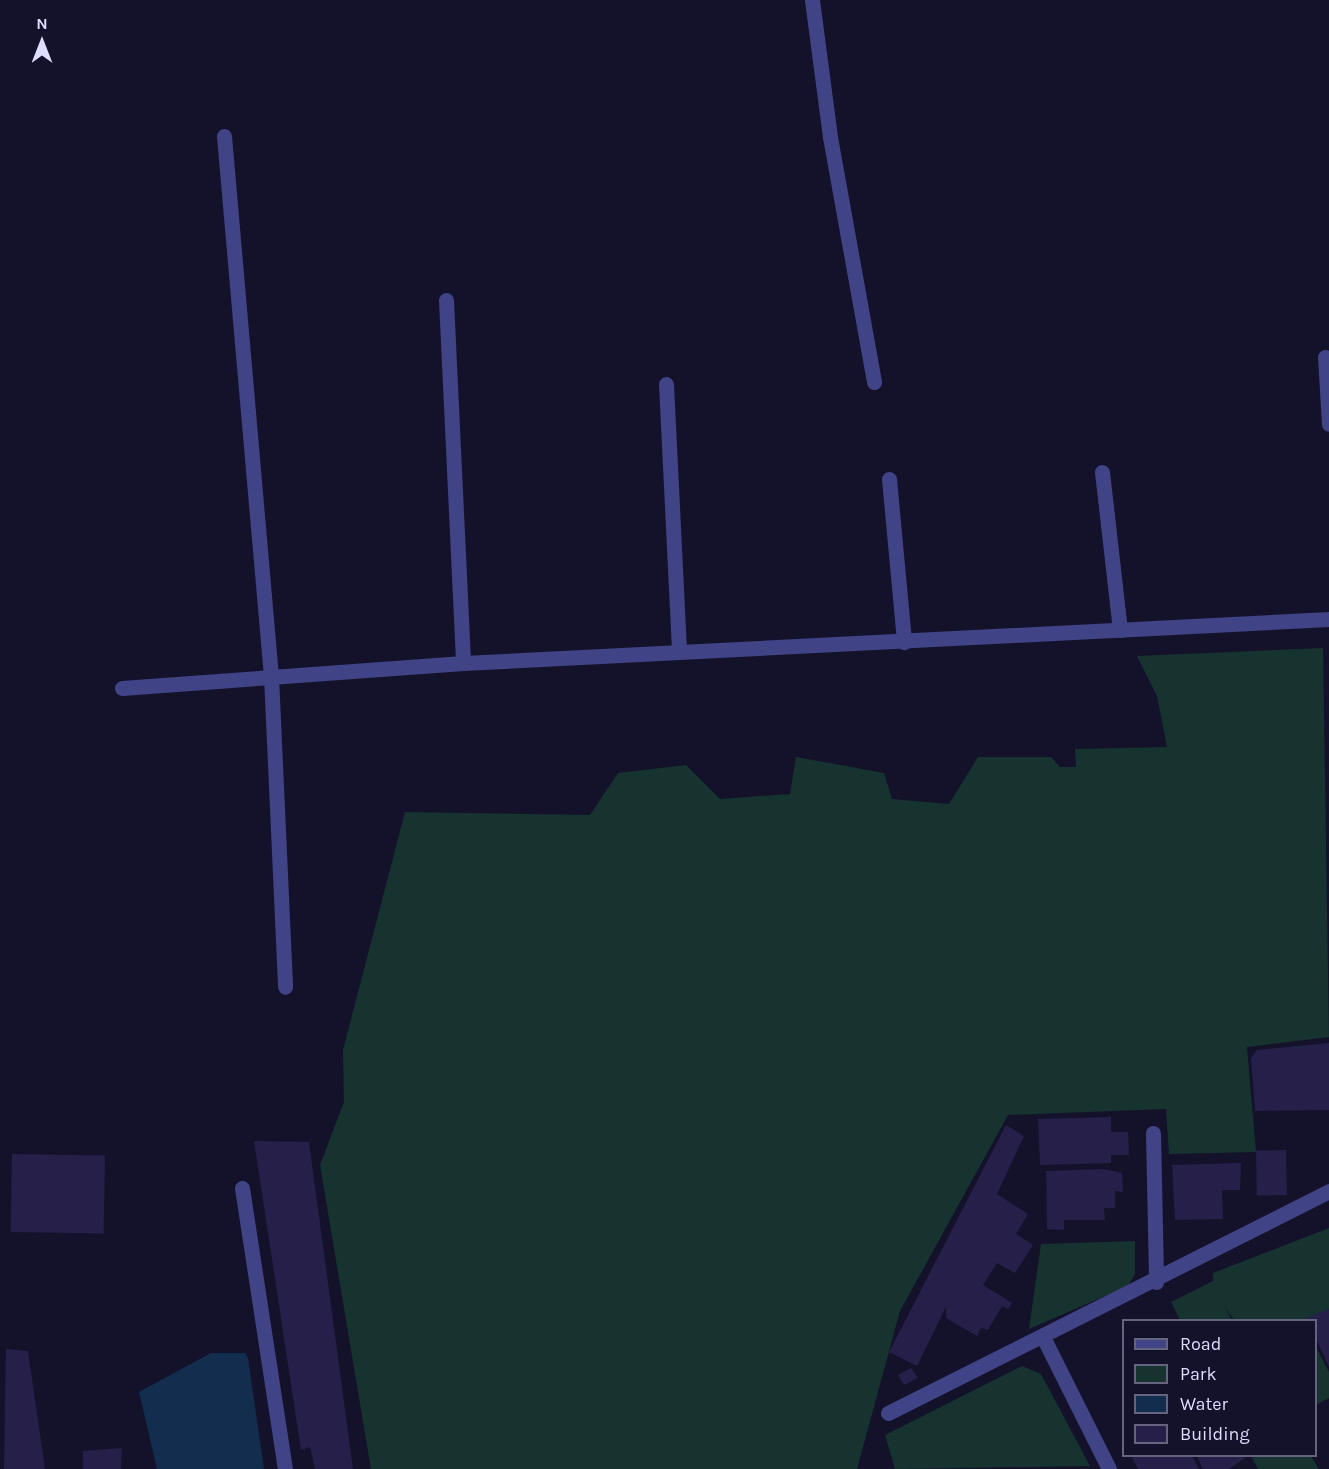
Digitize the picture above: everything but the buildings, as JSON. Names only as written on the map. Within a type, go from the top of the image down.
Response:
[{"type":"street","points":[[812,0],[874,382]]},
{"type":"street","points":[[224,136],[271,676],[285,987]]},
{"type":"street","points":[[446,300],[462,663]]},
{"type":"street","points":[[1325,357],[1329,424]]},
{"type":"street","points":[[666,384],[679,652]]},
{"type":"street","points":[[1102,472],[1120,630]]},
{"type":"street","points":[[890,479],[904,642]]},
{"type":"street","points":[[123,687],[462,663],[1329,619]]},
{"type":"street","points":[[1153,1133],[1156,1282]]},
{"type":"street","points":[[242,1188],[285,1469]]},
{"type":"street","points":[[888,1413],[1156,1282],[1329,1191]]},
{"type":"street","points":[[1043,1337],[1109,1469]]},
{"type":"green space","points":[[1323,648],[1329,1037],[1247,1047],[1256,1152],[1169,1154],[1166,1109],[1008,1115],[900,1311],[857,1469],[371,1469],[320,1165],[344,1102],[343,1050],[405,812],[590,815],[618,773],[686,765],[720,799],[790,794],[796,757],[884,773],[892,799],[949,804],[978,757],[1051,757],[1060,767],[1076,767],[1075,749],[1167,747],[1157,696],[1137,656]]},
{"type":"green space","points":[[1329,1228],[1329,1309],[1308,1319],[1233,1319],[1225,1307],[1231,1319],[1180,1319],[1171,1302],[1213,1281],[1213,1273]]},
{"type":"green space","points":[[1135,1241],[1135,1274],[1128,1286],[1029,1329],[1041,1244]]},
{"type":"green space","points":[[1317,1349],[1329,1372],[1329,1398],[1317,1404]]},
{"type":"green space","points":[[1022,1366],[1041,1374],[1090,1466],[895,1469],[885,1435]]},
{"type":"green space","points":[[1252,1457],[1312,1457],[1319,1469],[1258,1469]]},
{"type":"water","points":[[211,1353],[245,1353],[248,1358],[264,1469],[157,1469],[139,1392]]}]
